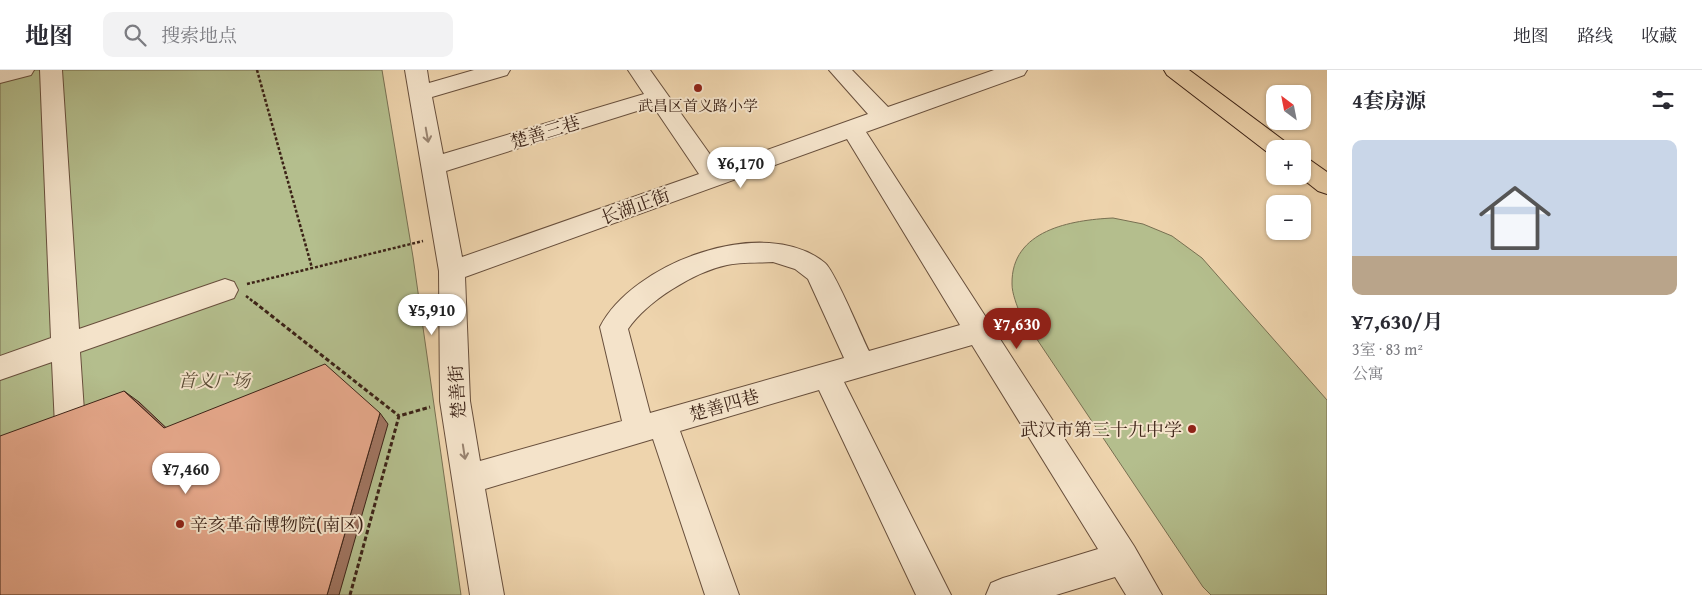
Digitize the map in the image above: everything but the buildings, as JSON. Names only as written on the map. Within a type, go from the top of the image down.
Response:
[{"type":"main road","points":[[1175,70],[1267,140]]},
{"type":"main road","points":[[1311,173],[1327,185]]},
{"type":"street","points":[[0,76],[23,70]]},
{"type":"street","points":[[51,70],[70,426]]},
{"type":"street","points":[[418,81],[499,70]]},
{"type":"street","points":[[639,70],[714,178]]},
{"type":"street","points":[[840,70],[884,117]]},
{"type":"street","name":"长湖正街","points":[[452,271],[1016,70]]},
{"type":"street","name":"楚善街","points":[[418,81],[452,271],[455,401],[487,595]]},
{"type":"street","name":"楚善三巷","points":[[433,166],[658,97]]},
{"type":"street","points":[[852,128],[1145,595]]},
{"type":"street","points":[[722,595],[651,426],[614,326],[626,310],[678,272],[726,255],[773,252],[804,261],[818,272],[862,365]]},
{"type":"street","points":[[0,368],[230,289]]},
{"type":"street","name":"楚善四巷","points":[[468,479],[979,331]]},
{"type":"street","points":[[826,375],[934,595]]},
{"type":"street","points":[[1003,595],[1122,558]]},
{"type":"path","points":[[257,70],[312,268]]},
{"type":"path","points":[[230,289],[446,235]]},
{"type":"path","points":[[230,289],[399,416]]},
{"type":"path","points":[[399,416],[455,401]]},
{"type":"path","points":[[350,595],[399,416]]},
{"type":"green space","name":"首义广场","points":[[0,70],[382,70],[413,257],[461,595],[0,595]]},
{"type":"green space","name":"武汉市第三十九中学","points":[[1113,218],[1143,224],[1172,236],[1202,258],[1327,400],[1327,595],[1211,595],[1203,587],[1020,314],[1012,284],[1014,266],[1021,251],[1032,240],[1062,226]]},
{"type":"place","name":"武昌区首义路小学","points":[[698,88]]},
{"type":"place","name":"武汉市第三十九中学","points":[[1192,429]]},
{"type":"place","name":"辛亥革命博物院(南区)","points":[[180,524]]}]
